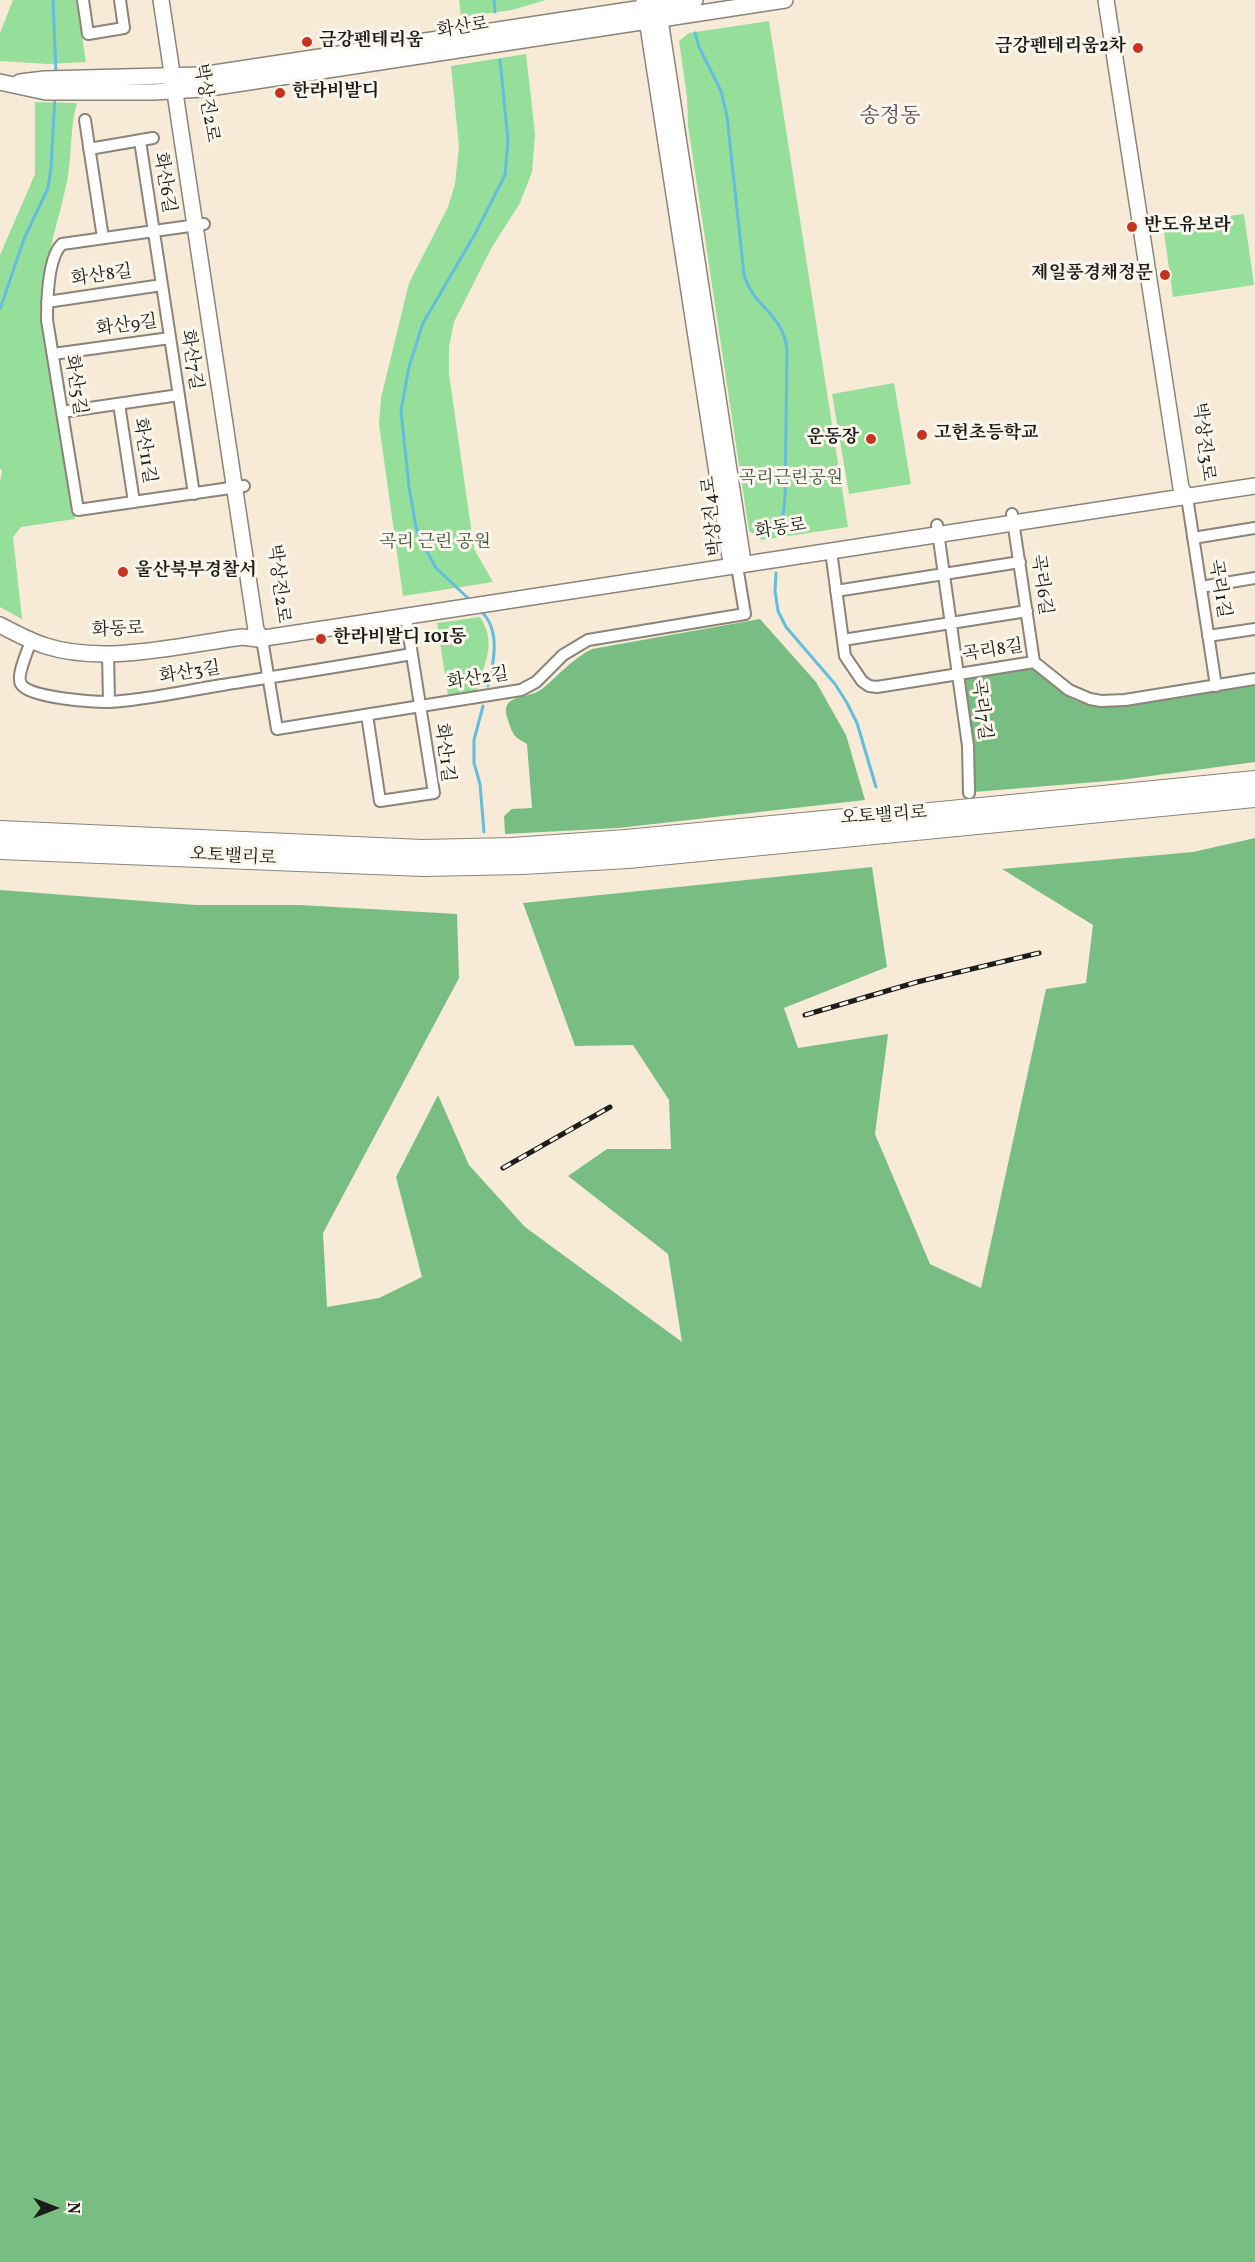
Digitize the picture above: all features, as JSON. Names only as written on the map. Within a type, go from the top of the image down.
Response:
[{"type":"highway","points":[[1199,785],[1255,774]]},
{"type":"highway","name":"오토밸리로","points":[[910,823],[1199,785],[1255,781]]},
{"type":"highway","name":"오토밸리로","points":[[0,849],[401,865],[463,857],[628,858],[857,826],[1255,797]]},
{"type":"highway","name":"오토밸리로","points":[[0,831],[422,850],[463,857]]},
{"type":"street","points":[[82,0],[88,34],[124,28],[120,0]]},
{"type":"street","name":"박상진2로","points":[[161,0],[178,84],[239,487],[257,634]]},
{"type":"street","name":"박상진2로","points":[[170,0],[178,84]]},
{"type":"street","name":"화산로","points":[[2,83],[46,86],[178,84],[652,9],[695,0]]},
{"type":"street","name":"화산로","points":[[652,9],[785,0]]},
{"type":"street","name":"박상진3로","points":[[1106,0],[1186,490]]},
{"type":"street","name":"박상진3로","points":[[1115,0],[1186,490]]},
{"type":"street","name":"박상진4로","points":[[652,9],[736,559]]},
{"type":"street","points":[[85,120],[103,238]]},
{"type":"street","name":"화산6길","points":[[89,149],[153,138]]},
{"type":"street","name":"화산6길","points":[[140,141],[154,231]]},
{"type":"street","name":"화산5길","points":[[199,225],[66,243],[59,247],[54,258],[47,302],[47,320],[78,510],[239,487]]},
{"type":"street","name":"화산7길","points":[[154,231],[194,494]]},
{"type":"street","name":"화산8길","points":[[47,302],[162,285]]},
{"type":"street","name":"화산9길","points":[[53,354],[170,338]]},
{"type":"street","points":[[62,412],[179,395]]},
{"type":"street","name":"화산11길","points":[[119,404],[134,502]]},
{"type":"street","name":"화동로","points":[[0,625],[48,647],[72,651],[134,652],[938,530],[1186,490],[1255,476]]},
{"type":"street","name":"화동로","points":[[1186,490],[1255,486]]},
{"type":"street","name":"곡리1길","points":[[1186,490],[1216,686]]},
{"type":"street","name":"곡리6길","points":[[1013,518],[1034,662]]},
{"type":"street","points":[[1193,538],[1255,528]]},
{"type":"street","name":"화동로","points":[[736,559],[831,551],[938,530]]},
{"type":"street","name":"곡리7길","points":[[938,530],[968,746],[969,793]]},
{"type":"street","name":"곡리8길","points":[[831,551],[847,661],[862,681],[869,686],[877,687],[1034,662],[1069,690],[1090,699],[1101,700],[1125,700],[1255,680]]},
{"type":"street","name":"화산2길","points":[[257,634],[269,678],[277,729],[367,715],[521,690],[528,687],[563,655],[588,640],[745,614],[736,559]]},
{"type":"street","points":[[836,591],[1020,562]]},
{"type":"street","points":[[1201,587],[1255,578]]},
{"type":"street","name":"화동로","points":[[257,634],[406,616],[469,602]]},
{"type":"street","points":[[843,640],[1027,611]]},
{"type":"street","name":"화산1길","points":[[367,715],[380,801],[434,793],[406,616]]},
{"type":"street","points":[[1209,636],[1255,629]]},
{"type":"street","name":"화산3길","points":[[31,641],[19,678],[20,684],[26,689],[65,699],[109,702],[412,654]]},
{"type":"street","points":[[108,653],[109,702]]},
{"type":"green space","points":[[13,0],[76,0],[86,62],[48,64],[0,61],[0,33]]},
{"type":"green space","points":[[459,0],[546,0],[512,10],[461,17]]},
{"type":"green space","name":"곡리근린공원","points":[[769,21],[848,527],[762,540],[749,531],[688,125],[687,97],[679,41],[689,33]]},
{"type":"green space","name":"곡리 근린 공원","points":[[526,54],[535,134],[532,172],[520,203],[492,247],[454,322],[449,347],[449,374],[474,549],[493,582],[403,596],[379,424],[381,398],[409,283],[448,207],[455,184],[459,147],[451,66]]},
{"type":"green space","points":[[35,102],[77,103],[68,176],[45,272],[42,311],[43,330],[75,519],[21,527],[13,537],[22,619],[0,607],[0,482],[2,471],[0,468],[0,255],[35,174]]},
{"type":"green space","points":[[1244,214],[1254,285],[1173,297],[1163,225]]},
{"type":"green space","name":"운동장","points":[[894,383],[911,484],[849,494],[832,394]]},
{"type":"green space","points":[[480,617],[488,635],[489,644],[477,689],[474,692],[448,695],[437,623]]},
{"type":"green space","points":[[760,619],[816,682],[846,735],[865,800],[618,828],[505,834],[504,816],[512,809],[532,808],[527,744],[516,737],[511,729],[506,711],[510,701],[542,689],[572,662],[592,649]]},
{"type":"green space","points":[[1030,668],[1068,697],[1098,706],[1136,704],[1255,685],[1255,762],[1120,780],[974,792],[973,745],[963,685],[968,678]]},
{"type":"green space","points":[[1255,838],[1255,2262],[0,2262],[0,890],[196,905],[300,905],[457,914],[459,978],[323,1233],[327,1307],[379,1298],[422,1277],[396,1177],[438,1095],[469,1165],[525,1227],[682,1342],[668,1254],[568,1176],[607,1149],[671,1149],[669,1100],[633,1045],[575,1046],[523,903],[872,867],[887,967],[784,1008],[798,1048],[888,1034],[875,1134],[930,1264],[981,1288],[1046,989],[1086,983],[1093,925],[1002,869],[1193,852]]},
{"type":"waterway","points":[[53,0],[56,74]]},
{"type":"waterway","points":[[494,0],[495,12]]},
{"type":"waterway","points":[[695,33],[699,47],[721,91],[727,116],[744,275],[754,295],[780,326],[787,349],[785,497],[781,534]]},
{"type":"waterway","points":[[470,600],[436,568],[421,541],[416,527],[409,487],[401,411],[409,367],[423,323],[475,234],[505,175],[508,140],[500,60]]},
{"type":"waterway","points":[[0,309],[24,239],[48,188],[55,96]]},
{"type":"waterway","points":[[776,573],[775,591],[778,611],[786,627],[835,684],[847,703],[857,723],[876,787]]},
{"type":"waterway","points":[[481,611],[494,637],[494,657],[488,686]]},
{"type":"waterway","points":[[483,706],[474,740],[474,763],[480,784],[484,832]]},
{"type":"railway","points":[[805,1015],[917,982],[1039,953]]},
{"type":"railway","points":[[503,1168],[610,1107]]},
{"type":"place","name":"금강펜테리움","points":[[307,42]]},
{"type":"place","name":"금강펜테리움2차","points":[[1138,48]]},
{"type":"place","name":"한라비발디","points":[[280,93]]},
{"type":"place","name":"반도유보라","points":[[1132,227]]},
{"type":"place","name":"제일풍경채정문","points":[[1165,275]]},
{"type":"place","name":"고헌초등학교","points":[[922,435]]},
{"type":"place","name":"운동장","points":[[871,439]]},
{"type":"place","name":"울산북부경찰서","points":[[123,572]]},
{"type":"place","name":"한라비발디 101동","points":[[321,639]]},
{"type":"district","name":"송정동","points":[[890,118]]}]
